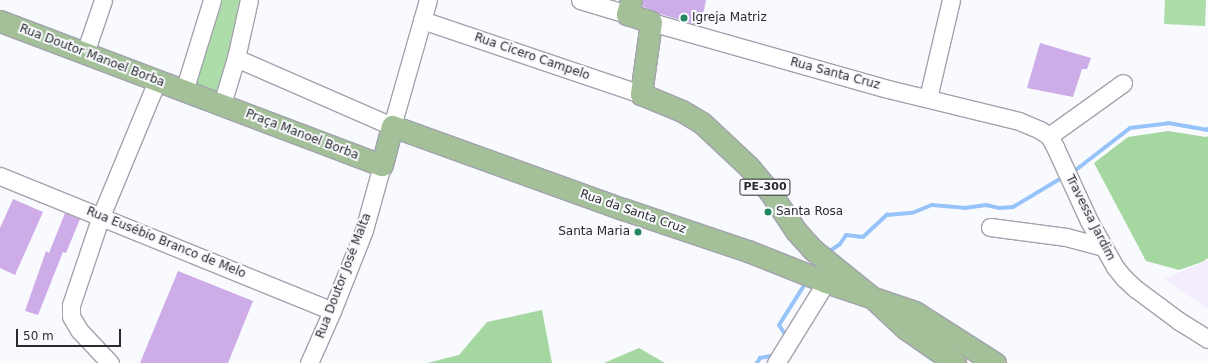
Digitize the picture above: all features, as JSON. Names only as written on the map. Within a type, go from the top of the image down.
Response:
[{"type":"main road","points":[[629,7],[652,22],[641,94]]},
{"type":"main road","name":"Rua Doutor Manoel Borba","points":[[0,21],[157,81],[222,104]]},
{"type":"main road","name":"PE-300","points":[[641,94],[682,112],[711,131],[749,167],[770,192],[796,231],[812,249],[874,299],[914,312],[995,363]]},
{"type":"main road","name":"Praça Manoel Borba","points":[[222,104],[382,165]]},
{"type":"main road","points":[[382,165],[392,126]]},
{"type":"main road","name":"Rua da Santa Cruz","points":[[392,126],[623,209],[748,251],[826,282],[874,299]]},
{"type":"main road","points":[[874,299],[906,329],[955,363]]},
{"type":"street","points":[[85,53],[103,0]]},
{"type":"street","points":[[184,91],[212,0]]},
{"type":"street","points":[[222,104],[236,58],[249,0]]},
{"type":"street","points":[[236,58],[392,126],[428,0]]},
{"type":"street","points":[[580,0],[629,7]]},
{"type":"street","points":[[928,98],[951,0]]},
{"type":"street","name":"Rua Cicero Campelo","points":[[422,20],[641,94]]},
{"type":"street","name":"Rua Santa Cruz","points":[[652,22],[888,89],[1020,121],[1049,136]]},
{"type":"street","points":[[110,363],[88,341],[74,323],[70,311],[73,298],[102,216],[157,81]]},
{"type":"street","points":[[1049,136],[1123,83]]},
{"type":"street","name":"Travessa Jardim","points":[[1049,136],[1103,247],[1115,267],[1136,289],[1179,321],[1208,339]]},
{"type":"street","name":"Rua Doutor José Malta","points":[[309,363],[332,311],[364,230],[382,165]]},
{"type":"street","name":"Rua Eusébio Branco de Melo","points":[[0,176],[102,216],[332,311]]},
{"type":"street","points":[[990,227],[1066,237],[1103,247]]},
{"type":"street","points":[[776,363],[826,282]]},
{"type":"shaded area","points":[[1208,260],[1208,309],[1164,279]]},
{"type":"green space","points":[[217,0],[244,0],[219,98],[190,87]]},
{"type":"green space","points":[[1165,0],[1206,0],[1205,26],[1164,24]]},
{"type":"green space","points":[[1168,131],[1206,137],[1208,136],[1208,258],[1202,262],[1179,270],[1146,261],[1094,163],[1128,137]]},
{"type":"green space","points":[[542,310],[552,363],[427,363],[459,355],[487,322]]},
{"type":"green space","points":[[639,348],[665,363],[604,363]]},
{"type":"building","name":"Igreja Matriz","points":[[643,0],[706,0],[701,26],[660,14],[642,6]]},
{"type":"building","points":[[1040,43],[1091,58],[1087,69],[1082,69],[1073,97],[1027,88]]},
{"type":"building","points":[[13,199],[43,212],[15,275],[0,268],[0,228]]},
{"type":"building","points":[[65,213],[80,219],[66,253],[63,252],[38,315],[25,311],[46,251],[49,253]]},
{"type":"building","points":[[178,271],[253,301],[228,363],[140,363]]},
{"type":"waterway","points":[[1077,169],[1130,128],[1168,123],[1206,130],[1208,129]]},
{"type":"waterway","points":[[830,251],[840,244],[846,235],[863,237],[887,215],[912,213],[932,205],[965,208],[986,205],[999,208],[1013,207],[1060,179]]},
{"type":"waterway","points":[[787,337],[779,325],[805,284]]},
{"type":"waterway","points":[[757,363],[760,358],[775,355]]},
{"type":"place","name":"Igreja Matriz","points":[[684,18]]},
{"type":"place","name":"Santa Rosa","points":[[768,212]]},
{"type":"place","name":"Santa Maria","points":[[638,232]]}]
